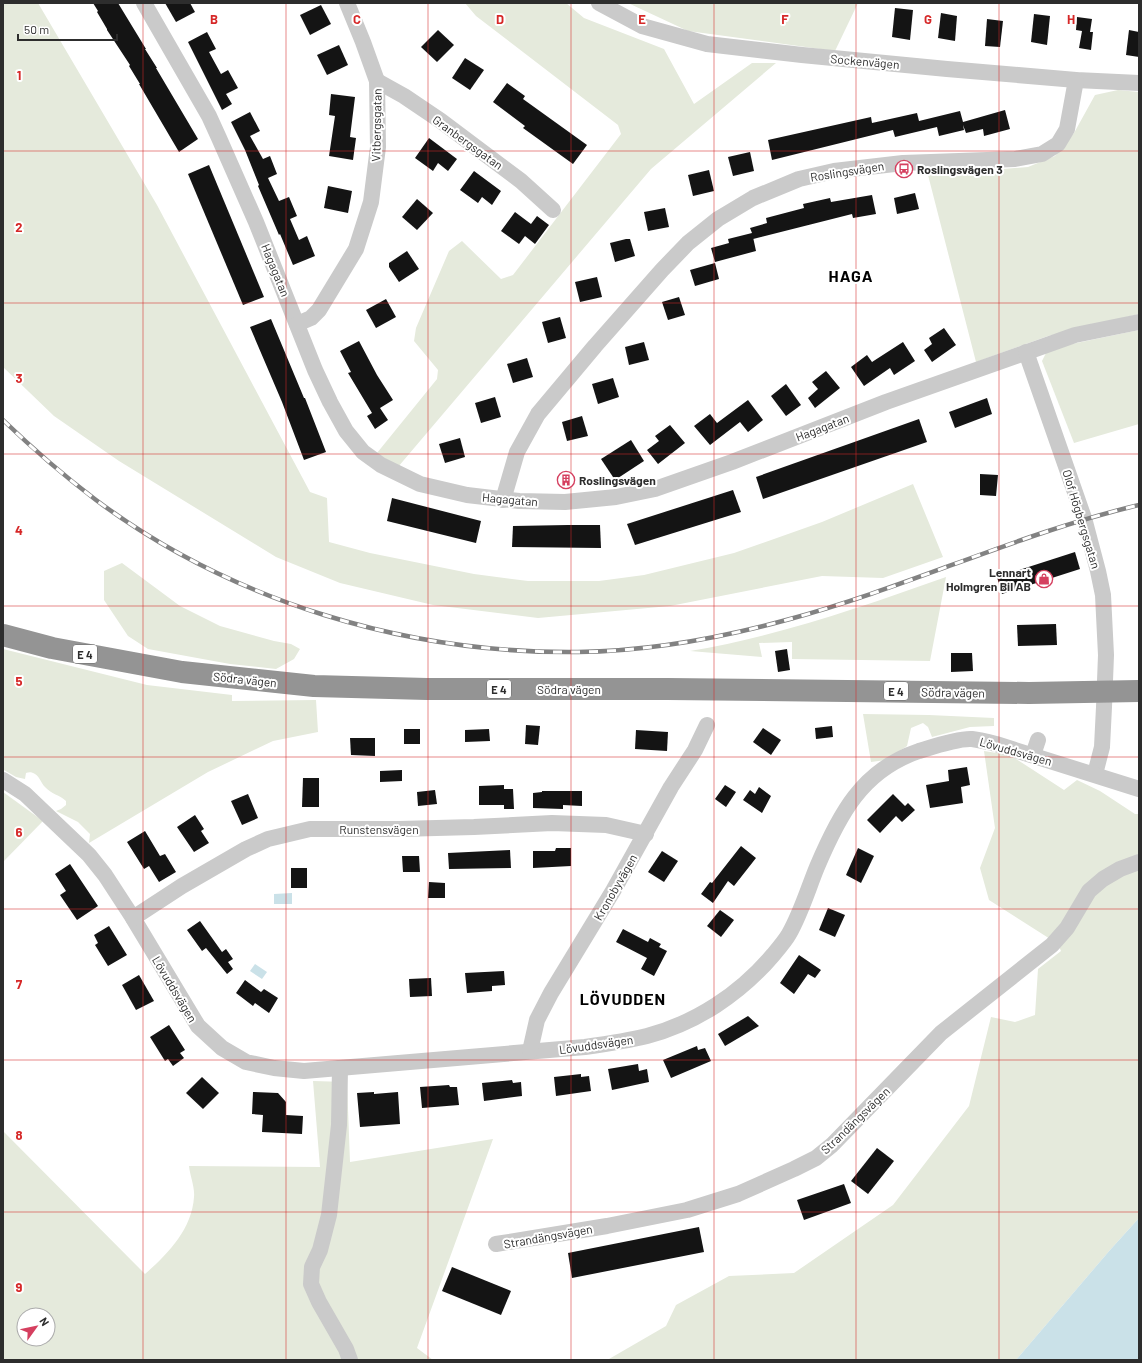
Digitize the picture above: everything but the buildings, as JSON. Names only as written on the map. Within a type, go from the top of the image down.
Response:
[{"type":"highway","name":"Södra vägen","points":[[3,634],[52,648],[182,672],[314,686],[427,689],[668,689],[1029,693],[1139,691]]},
{"type":"street","name":"Hagagatan","points":[[144,3],[209,116],[256,222],[316,370],[330,402],[346,431],[364,452],[381,466],[420,484],[467,495],[503,500],[565,502],[616,498],[655,488],[732,462],[886,402],[1075,335],[1139,322]]},
{"type":"street","name":"Vitbergsgatan","points":[[297,324],[311,318],[319,310],[356,249],[371,202],[378,147],[377,81],[363,42],[346,3]]},
{"type":"street","name":"Sockenvägen","points":[[599,3],[642,26],[708,44],[810,56],[1076,80],[1139,83]]},
{"type":"street","name":"Roslingsvägen","points":[[503,500],[517,452],[538,414],[662,270],[688,243],[718,219],[753,198],[799,179],[834,171],[903,163],[1016,159],[1042,154],[1058,144],[1067,129],[1076,80]]},
{"type":"street","name":"Granbergsgatan","points":[[377,81],[404,96],[441,122],[521,181],[553,210]]},
{"type":"street","name":"Olof Högbergsgatan","points":[[1026,352],[1084,518],[1098,571],[1103,595],[1105,628],[1104,691]]},
{"type":"street","points":[[1095,774],[1102,747],[1104,691]]},
{"type":"street","name":"Kronobyvägen","points":[[530,1052],[537,1020],[551,993],[695,750],[707,725]]},
{"type":"street","name":"Lövuddsvägen","points":[[3,780],[25,794],[89,855],[105,875],[133,918],[198,1026],[222,1048],[246,1062],[274,1068],[304,1071],[585,1047],[620,1042],[648,1036],[674,1026],[719,1004],[739,989],[773,955],[789,934],[817,866],[846,808],[856,793],[879,772],[902,757],[939,745],[971,739],[996,744],[1033,755],[1139,789]]},
{"type":"street","points":[[1033,755],[1038,740]]},
{"type":"street","name":"Runstensvägen","points":[[133,918],[182,886],[246,849],[268,839],[310,829],[399,829],[552,823],[606,825],[646,834]]},
{"type":"street","name":"Strandängsvägen","points":[[496,1244],[607,1226],[687,1210],[738,1194],[816,1158],[832,1145],[941,1033],[1052,945],[1067,928],[1089,891],[1103,878],[1120,869],[1139,862]]},
{"type":"street","points":[[340,1068],[339,1125],[329,1215],[320,1250],[312,1267],[311,1284],[319,1302],[346,1349],[350,1360]]},
{"type":"shaded area","points":[[3,3],[38,3],[157,205],[310,492],[327,498],[329,542],[370,553],[474,574],[528,581],[599,581],[644,575],[734,553],[822,522],[913,484],[943,557],[883,578],[822,576],[670,606],[538,618],[433,605],[340,583],[276,557],[119,461],[54,416],[3,367]]},
{"type":"shaded area","points":[[465,3],[566,3],[584,18],[664,49],[694,104],[752,63],[776,63],[651,169],[398,467],[377,453],[437,379],[438,370],[414,341],[416,328],[449,251],[462,241],[501,279],[513,275],[621,134],[618,125],[476,16]]},
{"type":"shaded area","points":[[628,3],[858,3],[835,51],[688,31]]},
{"type":"shaded area","points":[[1118,90],[1139,92],[1139,314],[1048,336],[976,362],[928,175],[1028,167],[1055,156],[1074,133],[1095,95]]},
{"type":"shaded area","points":[[1139,330],[1139,424],[1074,443],[1042,361],[1048,349]]},
{"type":"shaded area","points":[[122,563],[180,606],[220,626],[274,641],[291,644],[300,649],[294,659],[276,669],[230,664],[148,649],[128,636],[104,600],[104,571]]},
{"type":"shaded area","points":[[946,577],[930,661],[792,659],[792,642],[759,643],[762,657],[690,651],[723,645],[820,620]]},
{"type":"shaded area","points":[[3,649],[147,685],[232,695],[232,701],[316,700],[318,732],[273,741],[208,772],[89,843],[90,834],[78,822],[56,811],[66,805],[66,801],[47,789],[37,775],[29,772],[26,773],[25,779],[16,777],[4,770]]},
{"type":"shaded area","points":[[863,714],[994,718],[994,726],[970,727],[932,737],[928,727],[923,723],[911,728],[907,746],[886,760],[871,762]]},
{"type":"shaded area","points":[[984,751],[1010,755],[1064,790],[1077,780],[1100,791],[1135,814],[1139,814],[1139,1218],[1016,1360],[604,1360],[609,1359],[666,1326],[676,1305],[729,1276],[794,1273],[893,1205],[969,1106],[991,1017],[1015,1022],[1035,1015],[1038,969],[1061,951],[1058,944],[989,900],[980,868],[995,828]]},
{"type":"shaded area","points":[[3,792],[43,821],[3,862]]},
{"type":"shaded area","points":[[313,1081],[347,1082],[350,1162],[493,1139],[417,1348],[433,1360],[5,1360],[3,1358],[3,1131],[145,1274],[170,1249],[184,1230],[189,1220],[194,1193],[189,1166],[320,1167]]},
{"type":"water","points":[[292,893],[292,904],[274,904],[274,894]]},
{"type":"water","points":[[255,964],[267,972],[262,979],[250,971]]},
{"type":"water","points":[[1139,1218],[1139,1360],[1016,1360],[1110,1250]]},
{"type":"railway","points":[[3,420],[48,461],[96,500],[149,536],[205,567],[264,593],[324,615],[386,632],[450,643],[514,650],[578,652],[632,649],[712,638],[764,626],[878,592],[1051,530],[1139,505]]},
{"type":"place","name":"Roslingsvägen 3","points":[[904,169]]},
{"type":"place","name":"Roslingsvägen","points":[[566,480]]},
{"type":"place","name":"Lennart Holmgren Bil AB","points":[[1044,579]]},
{"type":"district","name":"HAGA","points":[[851,275]]},
{"type":"district","name":"LÖVUDDEN","points":[[623,998]]}]
